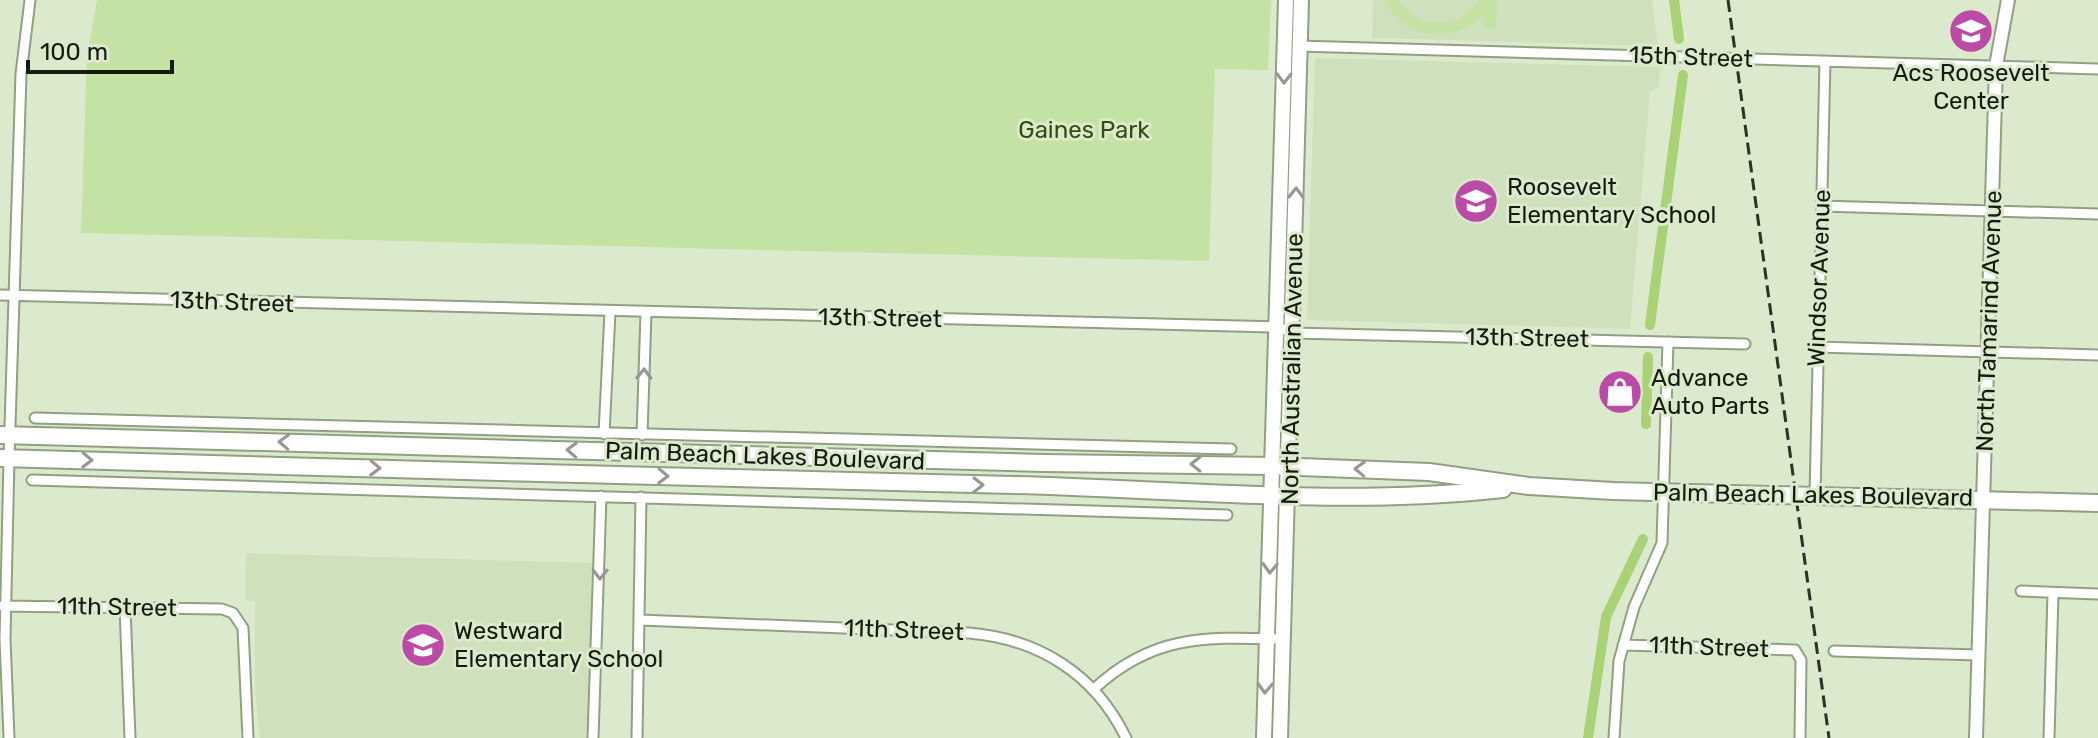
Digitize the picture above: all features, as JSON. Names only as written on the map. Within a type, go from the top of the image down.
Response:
[{"type":"main road","name":"North Australian Avenue","points":[[1280,738],[1282,466],[1294,333],[1292,46],[1286,0]]},
{"type":"main road","name":"North Australian Avenue","points":[[1282,466],[1277,327],[1292,46],[1301,0]]},
{"type":"main road","name":"Palm Beach Lakes Boulevard","points":[[5,436],[948,460],[1148,455],[1282,466],[1429,472],[1529,486],[2098,503]]},
{"type":"main road","points":[[315,443],[316,467]]},
{"type":"main road","name":"Palm Beach Lakes Boulevard","points":[[4,458],[1018,485],[1281,497],[1429,497],[1529,486]]},
{"type":"main road","points":[[948,460],[948,484]]},
{"type":"main road","name":"North Australian Avenue","points":[[1264,738],[1267,638],[1281,497]]},
{"type":"street","points":[[9,738],[3,606],[4,458],[14,296],[21,74],[30,0]]},
{"type":"street","name":"North Tamarind Avenue","points":[[1976,738],[1996,66],[2008,0]]},
{"type":"street","name":"15th Street","points":[[1292,46],[2098,69]]},
{"type":"street","name":"Windsor Avenue","points":[[1815,495],[1825,61]]},
{"type":"street","points":[[1821,206],[2098,214]]},
{"type":"street","name":"13th Street","points":[[0,295],[1277,327],[1294,333],[1745,344]]},
{"type":"street","points":[[604,434],[610,312]]},
{"type":"street","points":[[642,435],[646,313]]},
{"type":"street","points":[[1614,738],[1616,681],[1623,645],[1634,607],[1659,554],[1668,342]]},
{"type":"street","points":[[1817,347],[2098,355]]},
{"type":"street","points":[[35,418],[759,437],[1148,455],[1231,449]]},
{"type":"street","points":[[135,421],[135,439]]},
{"type":"street","points":[[758,456],[759,437]]},
{"type":"street","points":[[134,462],[134,482]]},
{"type":"street","points":[[756,498],[757,479]]},
{"type":"street","points":[[32,480],[756,498],[1227,515]]},
{"type":"street","points":[[1017,507],[1018,485]]},
{"type":"street","points":[[593,738],[601,496]]},
{"type":"street","points":[[637,738],[641,497]]},
{"type":"street","points":[[2021,591],[2097,594]]},
{"type":"street","points":[[2049,738],[2053,593]]},
{"type":"street","name":"11th Street","points":[[3,606],[222,609],[233,613],[243,628],[248,738]]},
{"type":"street","points":[[125,607],[130,738]]},
{"type":"street","name":"11th Street","points":[[640,620],[991,635],[1034,647],[1054,657],[1094,689],[1126,738]]},
{"type":"street","points":[[1094,689],[1136,656],[1168,643],[1283,639]]},
{"type":"street","name":"11th Street","points":[[1623,645],[1795,650],[1801,660],[1800,738]]},
{"type":"street","points":[[1834,651],[1979,655]]},
{"type":"shaded area","points":[[1373,0],[1652,0],[1658,46],[1372,38]]},
{"type":"shaded area","name":"Roosevelt Elementary School","points":[[1315,58],[1660,67],[1659,88],[1650,91],[1630,329],[1307,320]]},
{"type":"shaded area","name":"Westward Elementary School","points":[[246,553],[592,563],[589,738],[260,738],[255,690],[255,601],[245,600]]},
{"type":"green space","name":"Gaines Park","points":[[97,0],[1271,0],[1268,70],[1215,69],[1209,261],[81,233],[87,56]]},
{"type":"green space","points":[[1385,0],[1399,0],[1417,17],[1439,23],[1461,17],[1479,0],[1497,0],[1496,29],[1483,28],[1483,15],[1457,31],[1430,34],[1404,24]]},
{"type":"waterway","points":[[1674,0],[1679,39]]},
{"type":"waterway","points":[[1650,325],[1683,75]]},
{"type":"waterway","points":[[1646,424],[1648,357]]},
{"type":"waterway","points":[[1588,738],[1606,617],[1643,539]]},
{"type":"railway","points":[[1728,0],[1829,738]]},
{"type":"place","name":"Acs Roosevelt Center","points":[[1971,31]]},
{"type":"place","name":"Roosevelt Elementary School","points":[[1476,201]]},
{"type":"place","name":"Advance Auto Parts","points":[[1620,392]]},
{"type":"place","name":"Westward Elementary School","points":[[423,645]]}]
